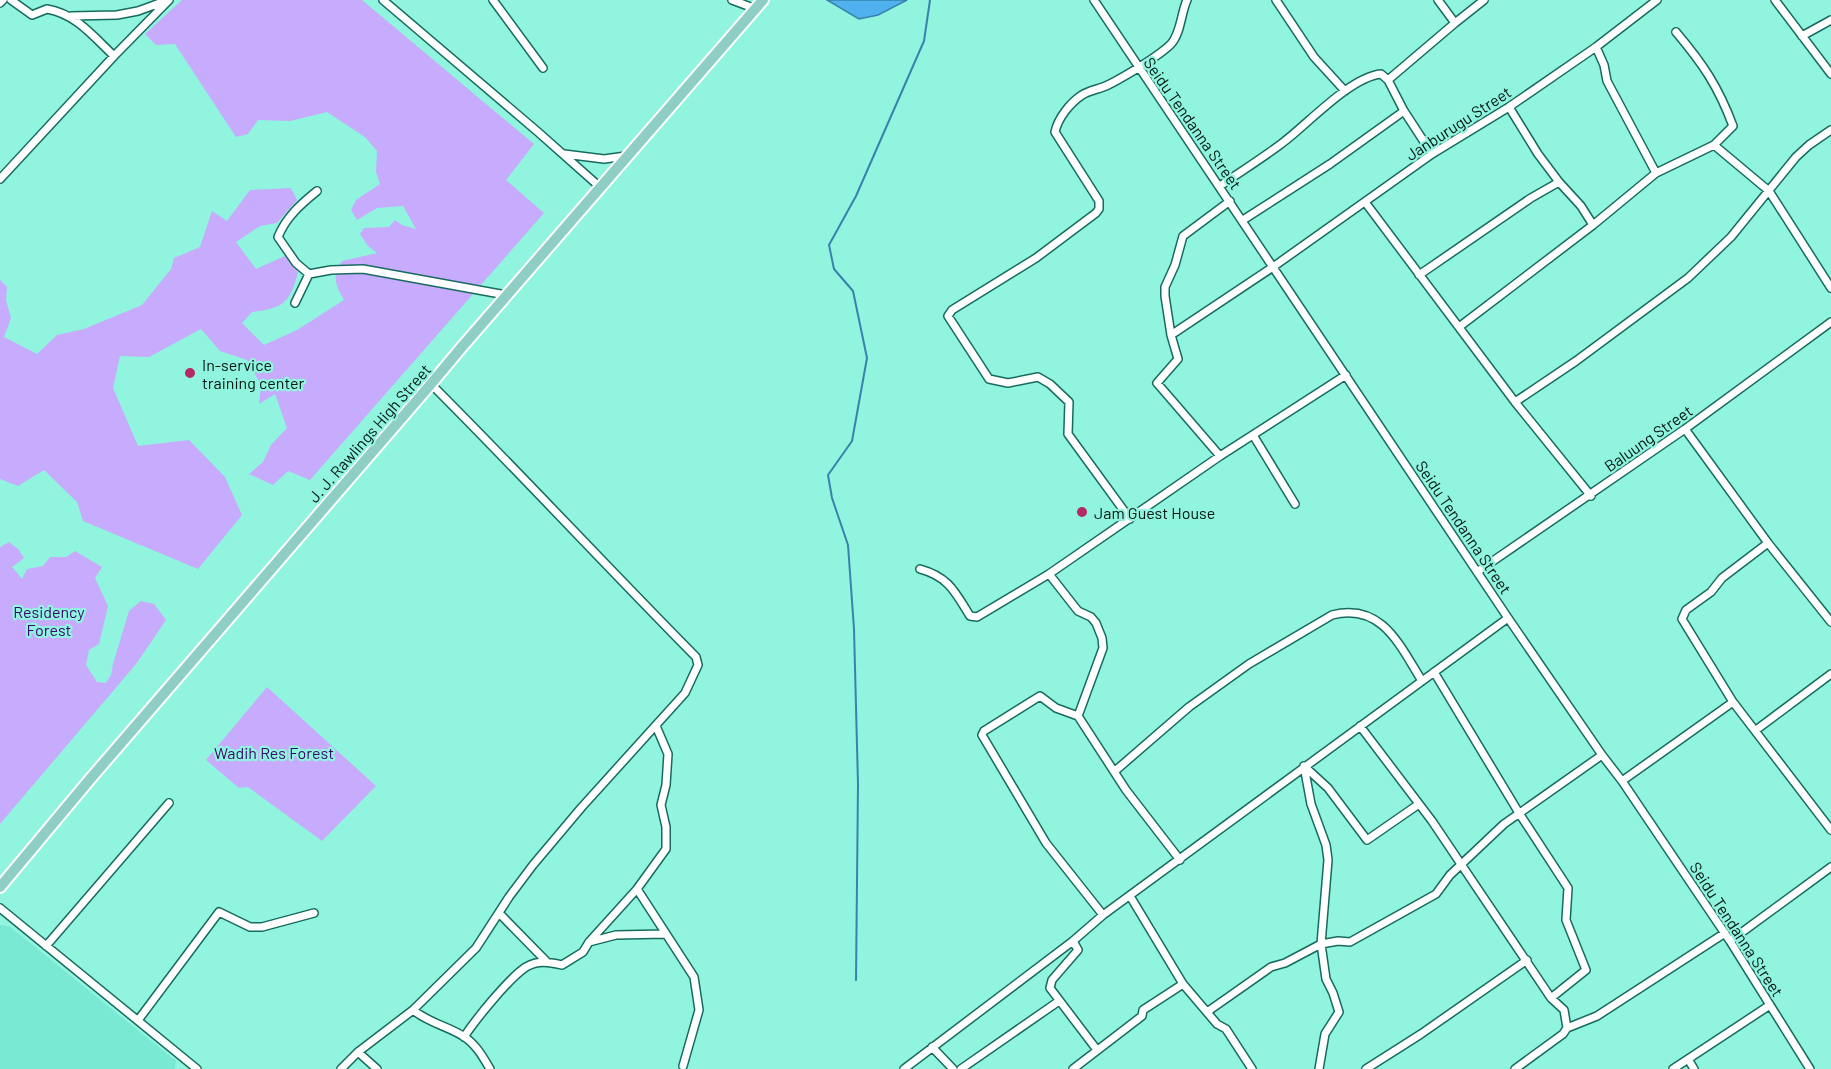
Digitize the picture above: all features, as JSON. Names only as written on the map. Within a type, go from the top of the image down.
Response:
[{"type":"main road","name":"J. J. Rawlings High Street","points":[[0,887],[91,778],[763,0]]},
{"type":"street","points":[[0,3],[3,0]]},
{"type":"street","points":[[11,0],[30,14],[47,9],[69,16],[114,56]]},
{"type":"street","points":[[69,16],[128,13],[169,0]]},
{"type":"street","points":[[0,179],[169,0]]},
{"type":"street","points":[[383,0],[564,154],[600,188]]},
{"type":"street","points":[[492,0],[543,68]]},
{"type":"street","points":[[732,0],[756,9]]},
{"type":"street","name":"Seidu Tendanna Street","points":[[1094,0],[1508,618],[1725,933],[1810,1069]]},
{"type":"street","points":[[1130,519],[1068,434],[1070,402],[1050,384],[1038,377],[1008,383],[989,379],[948,316],[952,310],[1036,258],[1096,213],[1099,209],[1099,201],[1055,132],[1056,127],[1065,111],[1083,94],[1107,85],[1171,44],[1176,36],[1186,0]]},
{"type":"street","points":[[1276,0],[1314,57],[1345,91]]},
{"type":"street","points":[[1438,0],[1455,23]]},
{"type":"street","points":[[1388,80],[1484,0]]},
{"type":"street","name":"Janburugu Street","points":[[1171,335],[1274,267],[1432,154],[1509,107],[1596,47],[1657,0]]},
{"type":"street","points":[[1775,0],[1831,74]]},
{"type":"street","points":[[1802,36],[1831,20]]},
{"type":"street","points":[[1459,327],[1593,225],[1656,173],[1714,145],[1733,126],[1720,93],[1702,63],[1676,32]]},
{"type":"street","points":[[1596,47],[1604,65],[1607,81],[1656,173]]},
{"type":"street","points":[[1220,186],[1282,144],[1345,91],[1372,75],[1381,74],[1388,80],[1404,111],[1432,154]]},
{"type":"street","points":[[1509,107],[1538,154],[1559,183],[1581,206],[1593,225]]},
{"type":"street","points":[[1243,220],[1330,164],[1404,111]]},
{"type":"street","points":[[1515,402],[1576,362],[1688,278],[1731,237],[1796,158],[1809,145],[1831,130]]},
{"type":"street","points":[[1714,145],[1769,191],[1831,288]]},
{"type":"street","points":[[564,154],[604,159],[629,154]]},
{"type":"street","points":[[1419,275],[1532,198],[1559,183]]},
{"type":"street","points":[[309,274],[296,263],[278,237],[288,219],[303,202],[317,191]]},
{"type":"street","points":[[1220,456],[1157,383],[1178,359],[1171,335],[1165,287],[1175,265],[1183,236],[1230,201]]},
{"type":"street","points":[[1365,202],[1515,402],[1591,496]]},
{"type":"street","points":[[309,274],[332,270],[363,269],[507,295]]},
{"type":"street","points":[[294,303],[309,274]]},
{"type":"street","name":"Baluung Street","points":[[1477,572],[1591,496],[1831,322]]},
{"type":"street","points":[[920,569],[936,573],[950,584],[970,616],[977,617],[1049,574],[1220,456],[1346,375]]},
{"type":"street","points":[[341,1069],[358,1052],[413,1010],[476,948],[533,865],[685,693],[698,665],[696,657],[592,551],[517,470],[431,384]]},
{"type":"street","points":[[1685,429],[1768,543],[1831,622]]},
{"type":"street","points":[[1253,435],[1295,504]]},
{"type":"street","points":[[1768,543],[1722,578],[1711,592],[1686,610],[1682,619],[1733,702],[1831,830]]},
{"type":"street","points":[[1049,574],[1078,611],[1096,623],[1102,638],[1103,648],[1078,716]]},
{"type":"street","points":[[1115,771],[1189,707],[1249,664],[1332,615],[1344,612],[1366,615],[1389,630],[1422,681]]},
{"type":"street","points":[[904,1069],[1073,941],[1103,915],[1508,618]]},
{"type":"street","points":[[1434,672],[1519,813],[1568,888],[1566,920],[1586,970],[1551,998]]},
{"type":"street","points":[[1756,730],[1831,674]]},
{"type":"street","points":[[1103,915],[1046,843],[982,735],[984,731],[1040,696],[1056,708],[1078,716],[1126,790],[1180,860]]},
{"type":"street","points":[[1622,781],[1733,702]]},
{"type":"street","points":[[499,913],[546,961],[562,965],[583,952],[589,942],[637,889],[666,849],[666,827],[661,805],[666,785],[668,754],[656,726]]},
{"type":"street","points":[[1360,726],[1419,804],[1551,998],[1564,1010],[1567,1028]]},
{"type":"street","points":[[1207,1012],[1271,968],[1322,944],[1338,941],[1350,942],[1436,894],[1450,875],[1504,824],[1602,755]]},
{"type":"street","points":[[1304,766],[1328,788],[1367,840],[1419,804]]},
{"type":"street","points":[[1304,766],[1311,804],[1326,845],[1328,860],[1322,944],[1326,979],[1339,1012],[1325,1034],[1319,1069]]},
{"type":"street","points":[[46,946],[168,803]]},
{"type":"street","points":[[1730,941],[1831,867]]},
{"type":"street","points":[[637,889],[694,977],[699,1010],[683,1066]]},
{"type":"street","points":[[1130,896],[1183,984],[1217,1024],[1226,1029],[1252,1069]]},
{"type":"street","points":[[0,908],[197,1069]]},
{"type":"street","points":[[139,1020],[219,912],[250,927],[262,927],[314,913]]},
{"type":"street","points":[[1515,1069],[1563,1034],[1567,1028],[1597,1016],[1725,933]]},
{"type":"street","points":[[589,942],[616,935],[665,934]]},
{"type":"street","points":[[1073,941],[1078,950],[1052,980],[1050,988],[1097,1050]]},
{"type":"street","points":[[1366,1069],[1421,1034],[1527,960]]},
{"type":"street","points":[[464,1036],[513,979],[526,968],[546,961]]},
{"type":"street","points":[[1072,1069],[1142,1016],[1143,1010],[1183,984]]},
{"type":"street","points":[[961,1069],[1059,1001]]},
{"type":"street","points":[[1673,1069],[1770,1005]]},
{"type":"street","points":[[413,1010],[424,1019],[464,1036],[479,1051],[490,1069]]},
{"type":"street","points":[[932,1047],[953,1069]]},
{"type":"street","points":[[358,1052],[377,1069]]},
{"type":"street","points":[[182,1069],[183,1058]]},
{"type":"street","points":[[1688,1059],[1694,1069]]},
{"type":"shaded area","points":[[0,925],[9,926],[176,1061],[175,1069],[0,1069]]},
{"type":"green space","points":[[182,0],[362,0],[534,144],[506,180],[544,213],[310,480],[288,471],[273,485],[249,474],[263,462],[271,445],[287,428],[275,394],[259,404],[261,385],[247,360],[220,351],[201,329],[149,357],[120,356],[113,388],[138,446],[189,440],[225,477],[242,515],[198,569],[83,521],[77,502],[44,470],[18,486],[0,479],[0,280],[7,287],[6,300],[11,318],[4,337],[37,354],[57,335],[84,329],[142,305],[171,269],[174,258],[200,247],[212,211],[227,221],[250,190],[291,188],[297,200],[277,223],[260,226],[236,242],[256,269],[285,256],[298,272],[292,291],[284,302],[279,306],[252,312],[242,323],[264,345],[297,330],[344,300],[336,280],[342,261],[377,253],[368,246],[360,234],[364,228],[389,227],[395,220],[402,225],[416,229],[403,206],[377,208],[357,220],[351,210],[356,200],[380,184],[376,172],[377,151],[365,137],[327,112],[290,121],[258,120],[248,134],[236,137],[175,44],[156,45],[145,34]]},
{"type":"green space","name":"Residency Forest","points":[[9,542],[24,558],[12,567],[22,579],[27,569],[43,566],[50,557],[66,557],[75,551],[102,567],[95,578],[108,606],[99,644],[89,650],[86,665],[97,682],[106,683],[111,675],[129,611],[141,601],[154,604],[166,620],[136,664],[0,824],[0,547]]},
{"type":"green space","name":"Wadih Res Forest","points":[[267,687],[376,786],[322,841],[248,787],[239,788],[206,760]]},
{"type":"water","points":[[827,0],[907,0],[878,15],[859,19]]},
{"type":"waterway","points":[[856,980],[858,784],[854,629],[848,545],[832,498],[828,475],[852,441],[867,358],[853,291],[834,269],[829,245],[856,196],[924,41],[930,0]]},
{"type":"place","name":"In-service training center","points":[[190,373]]},
{"type":"place","name":"Jam Guest House","points":[[1082,512]]}]
